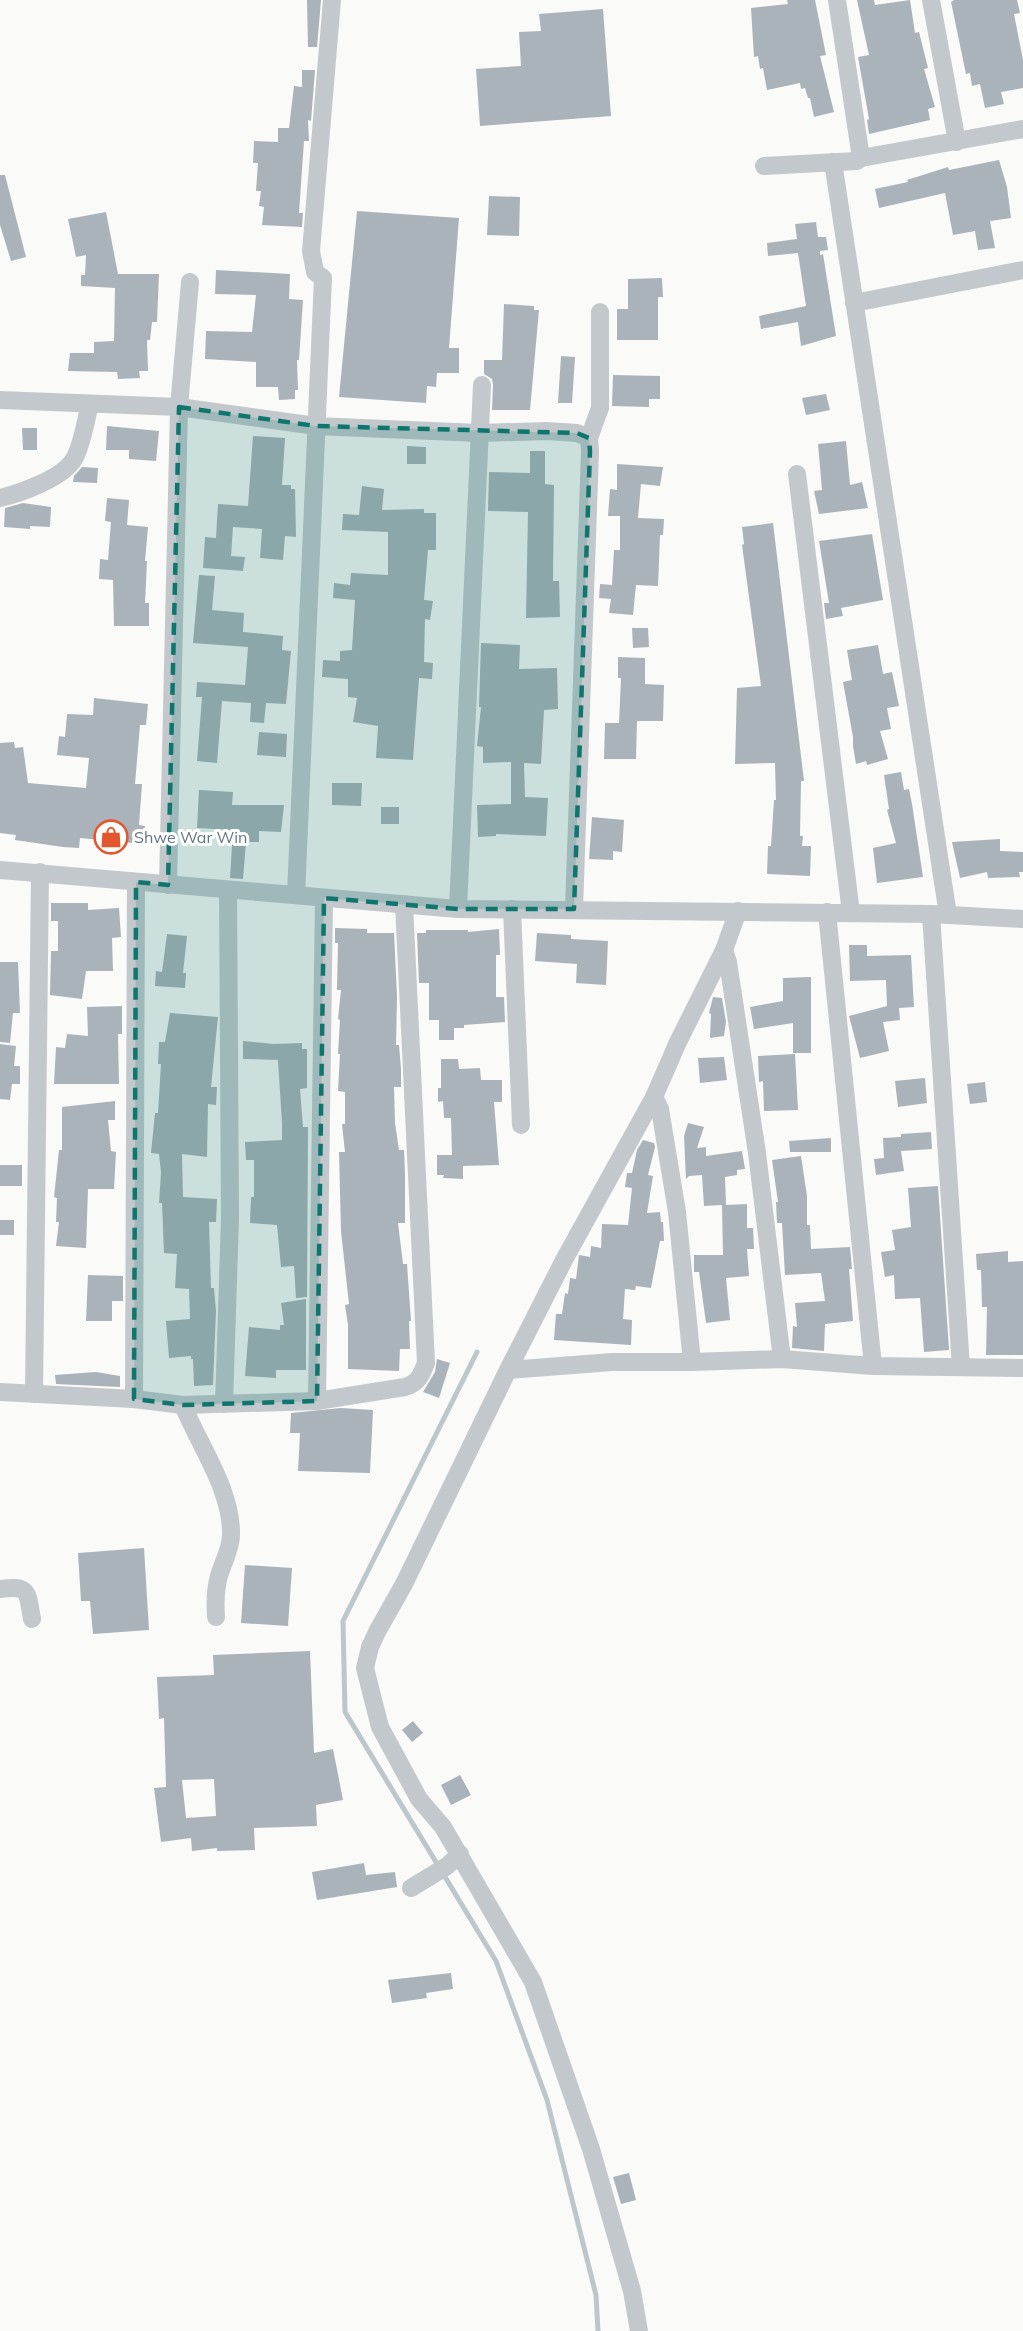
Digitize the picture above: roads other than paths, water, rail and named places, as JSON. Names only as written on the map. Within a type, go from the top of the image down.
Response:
[{"type":"street","points":[[296,895],[323,278],[315,272],[311,251],[332,0]]},
{"type":"street","points":[[837,0],[861,158]]},
{"type":"street","points":[[931,0],[957,142]]},
{"type":"street","points":[[764,166],[857,161],[861,158],[1023,129]]},
{"type":"street","points":[[833,162],[940,915],[961,1367]]},
{"type":"street","points":[[854,303],[1023,270]]},
{"type":"street","points":[[168,885],[179,407],[190,282]]},
{"type":"street","points":[[574,909],[589,438],[600,408],[600,312]]},
{"type":"street","points":[[458,909],[482,385]]},
{"type":"street","points":[[0,399],[179,407],[316,426],[479,433],[547,431],[577,433],[589,438]]},
{"type":"street","points":[[0,498],[16,494],[66,471],[76,458],[90,404]]},
{"type":"street","points":[[796,474],[851,913]]},
{"type":"street","points":[[0,870],[458,909],[827,912],[1023,919]]},
{"type":"street","points":[[34,1394],[40,872]]},
{"type":"street","points":[[134,1399],[136,882]]},
{"type":"street","points":[[224,1404],[230,1218],[228,890]]},
{"type":"street","points":[[316,1401],[324,898]]},
{"type":"street","points":[[0,1392],[134,1399],[183,1405],[316,1401],[413,1384],[421,1378],[426,1363],[404,904]]},
{"type":"street","points":[[512,909],[521,1125]]},
{"type":"street","points":[[639,2331],[632,2291],[591,2149],[533,1982],[447,1865],[443,1827],[419,1800],[380,1727],[366,1668],[370,1647],[378,1629],[409,1574],[564,1260],[654,1096],[724,950],[738,911]]},
{"type":"street","points":[[827,912],[873,1366]]},
{"type":"street","points":[[724,950],[728,962],[757,1153],[782,1359]]},
{"type":"street","points":[[654,1096],[660,1109],[677,1212],[692,1362]]},
{"type":"street","points":[[508,1370],[612,1362],[782,1359],[873,1366],[1023,1368]]},
{"type":"street","points":[[183,1405],[215,1472],[229,1515],[231,1536],[215,1593],[216,1617]]},
{"type":"street","points":[[0,1588],[18,1586],[24,1589],[28,1594],[32,1619]]},
{"type":"street","points":[[411,1888],[447,1865]]},
{"type":"waterway","points":[[477,1352],[343,1621],[345,1712],[496,1961],[547,2100],[596,2295],[598,2331]]},
{"type":"place","name":"Shwe War Win","points":[[111,837]]}]
